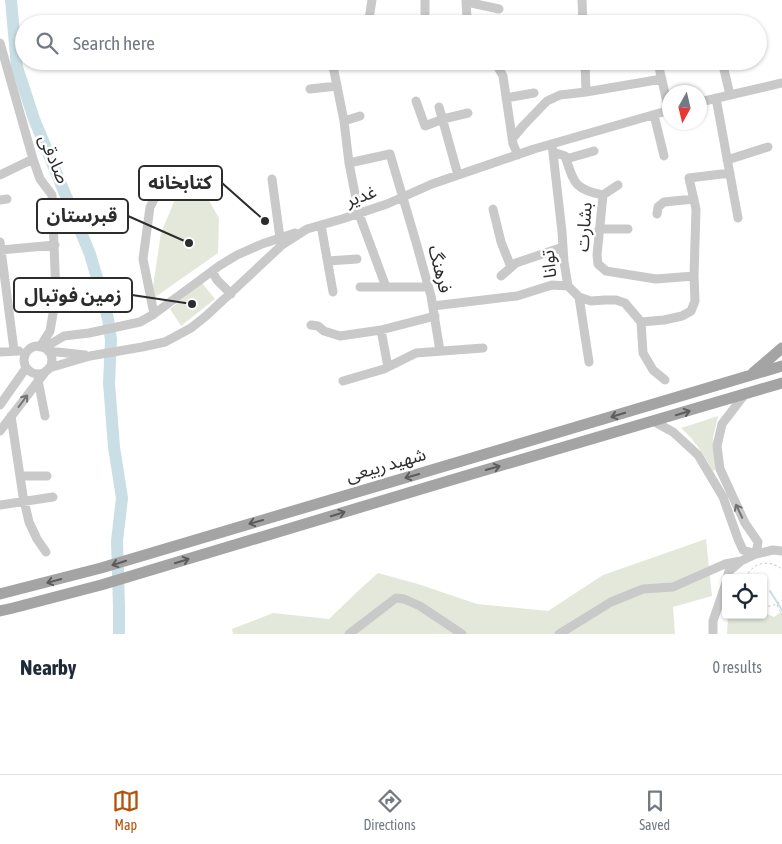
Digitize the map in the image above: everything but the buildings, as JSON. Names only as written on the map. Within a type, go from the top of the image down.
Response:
[{"type":"main road","points":[[749,376],[782,348]]},
{"type":"main road","name":"شهید ربیعی","points":[[0,594],[102,568],[782,366]]},
{"type":"main road","name":"شهید ربیعی","points":[[0,611],[101,585],[782,383]]},
{"type":"main road","points":[[464,462],[467,476]]},
{"type":"main road","points":[[444,466],[448,481]]},
{"type":"street","points":[[369,15],[372,0]]},
{"type":"street","points":[[425,0],[425,13]]},
{"type":"street","points":[[582,0],[583,15]]},
{"type":"street","points":[[467,15],[467,1],[498,9]]},
{"type":"street","name":"صادقی","points":[[0,43],[4,70],[33,159],[40,179],[52,195],[56,296],[50,331],[44,349]]},
{"type":"street","points":[[334,70],[359,214],[386,287]]},
{"type":"street","points":[[499,70],[502,76],[513,144],[518,155]]},
{"type":"street","points":[[585,70],[586,92]]},
{"type":"street","points":[[660,70],[663,85]]},
{"type":"street","points":[[724,70],[730,95]]},
{"type":"street","points":[[512,139],[547,101],[560,94],[586,92],[662,80]]},
{"type":"street","points":[[707,100],[781,84]]},
{"type":"street","points":[[310,90],[337,86]]},
{"type":"street","points":[[506,98],[534,93]]},
{"type":"street","points":[[716,98],[738,218]]},
{"type":"street","points":[[416,101],[425,126],[468,113]]},
{"type":"street","points":[[439,107],[458,175]]},
{"type":"street","name":"غدیر","points":[[47,370],[90,356],[165,342],[191,328],[231,294],[282,245],[307,229],[359,214],[432,184],[518,155],[553,148],[662,113]]},
{"type":"street","points":[[654,115],[664,156]]},
{"type":"street","points":[[344,120],[360,116]]},
{"type":"street","points":[[727,160],[768,146]]},
{"type":"street","points":[[553,148],[566,159],[594,151]]},
{"type":"street","name":"توانا","points":[[553,148],[568,286],[579,297]]},
{"type":"street","name":"فرهنگ","points":[[349,163],[390,154],[433,306],[440,352]]},
{"type":"street","points":[[0,175],[33,159]]},
{"type":"street","name":"بشارت","points":[[566,159],[578,187],[603,195],[597,255],[598,264],[606,271],[656,279],[694,276]]},
{"type":"street","points":[[641,322],[664,320],[682,316],[691,311],[695,301],[696,209],[689,178],[730,173]]},
{"type":"street","points":[[154,314],[144,259],[150,207],[159,190],[167,182],[195,178]]},
{"type":"street","points":[[272,179],[280,238]]},
{"type":"street","points":[[603,195],[618,185]]},
{"type":"street","points":[[657,214],[658,207],[664,202],[694,199]]},
{"type":"street","points":[[493,209],[501,242],[511,267]]},
{"type":"street","points":[[321,225],[333,292]]},
{"type":"street","points":[[44,349],[64,336],[89,333],[140,322],[237,255],[262,244],[307,229]]},
{"type":"street","points":[[599,229],[628,229]]},
{"type":"street","points":[[47,370],[42,373],[33,373],[26,360],[14,350],[1,245],[55,245]]},
{"type":"street","points":[[501,276],[516,263],[563,247]]},
{"type":"street","points":[[328,261],[357,259]]},
{"type":"street","points":[[212,271],[217,280],[231,294]]},
{"type":"street","points":[[433,306],[517,296],[552,286],[568,286]]},
{"type":"street","points":[[360,287],[428,288]]},
{"type":"street","points":[[579,297],[591,302],[616,300],[625,303],[641,322],[643,353],[653,370],[665,380]]},
{"type":"street","points":[[579,297],[589,362]]},
{"type":"street","points":[[311,325],[318,326],[324,331],[340,336],[381,330],[434,316]]},
{"type":"street","points":[[381,330],[388,367]]},
{"type":"street","points":[[0,405],[31,348],[90,356]]},
{"type":"street","points":[[343,381],[388,367],[416,354],[483,348]]},
{"type":"street","points":[[0,431],[47,370],[51,359],[44,349]]},
{"type":"street","points":[[0,352],[14,350]]},
{"type":"street","points":[[0,357],[17,355],[26,360]]},
{"type":"street","points":[[38,380],[45,416]]},
{"type":"street","points":[[745,394],[722,424],[717,446],[720,469],[745,523],[758,542],[756,554]]},
{"type":"street","points":[[11,416],[29,522],[37,540],[46,552]]},
{"type":"street","points":[[654,421],[674,432],[698,455],[723,497],[738,540],[744,550],[756,554]]},
{"type":"street","points":[[20,476],[47,476]]},
{"type":"street","points":[[0,505],[53,497]]},
{"type":"street","points":[[728,574],[729,571],[741,561],[744,550]]},
{"type":"street","points":[[558,634],[611,602],[643,589],[673,587],[726,564],[741,561],[756,554],[772,550],[782,551]]},
{"type":"street","points":[[713,634],[713,621],[722,595]]},
{"type":"street","points":[[349,634],[396,598],[404,599],[420,606],[462,634]]},
{"type":"path","points":[[748,574],[759,564],[766,563],[774,564],[782,570]]},
{"type":"path","points":[[767,607],[776,605],[782,600]]},
{"type":"path","points":[[776,605],[782,615]]},
{"type":"shaded area","points":[[200,185],[219,218],[218,253],[151,300],[161,233],[178,192]]},
{"type":"shaded area","points":[[202,283],[215,299],[181,326],[170,309]]},
{"type":"shaded area","points":[[718,416],[713,438],[716,469],[713,471],[695,443],[681,428]]},
{"type":"shaded area","points":[[706,539],[712,596],[673,607],[675,634],[233,634],[232,629],[273,613],[329,619],[378,573],[477,604],[548,611],[603,575]]},
{"type":"shaded area","points":[[782,611],[782,634],[727,634],[728,619],[767,619],[767,614],[774,617]]},
{"type":"waterway","points":[[11,0],[15,45]]},
{"type":"waterway","points":[[18,70],[34,119],[90,254],[108,319],[111,340],[109,383],[114,447],[122,498],[117,541],[119,634]]},
{"type":"waterway","points":[[770,591],[782,610]]},
{"type":"place","name":"کتابخانه","points":[[265,221]]},
{"type":"place","name":"قبرستان","points":[[189,243]]},
{"type":"place","name":"زمین فوتبال","points":[[192,304]]}]
